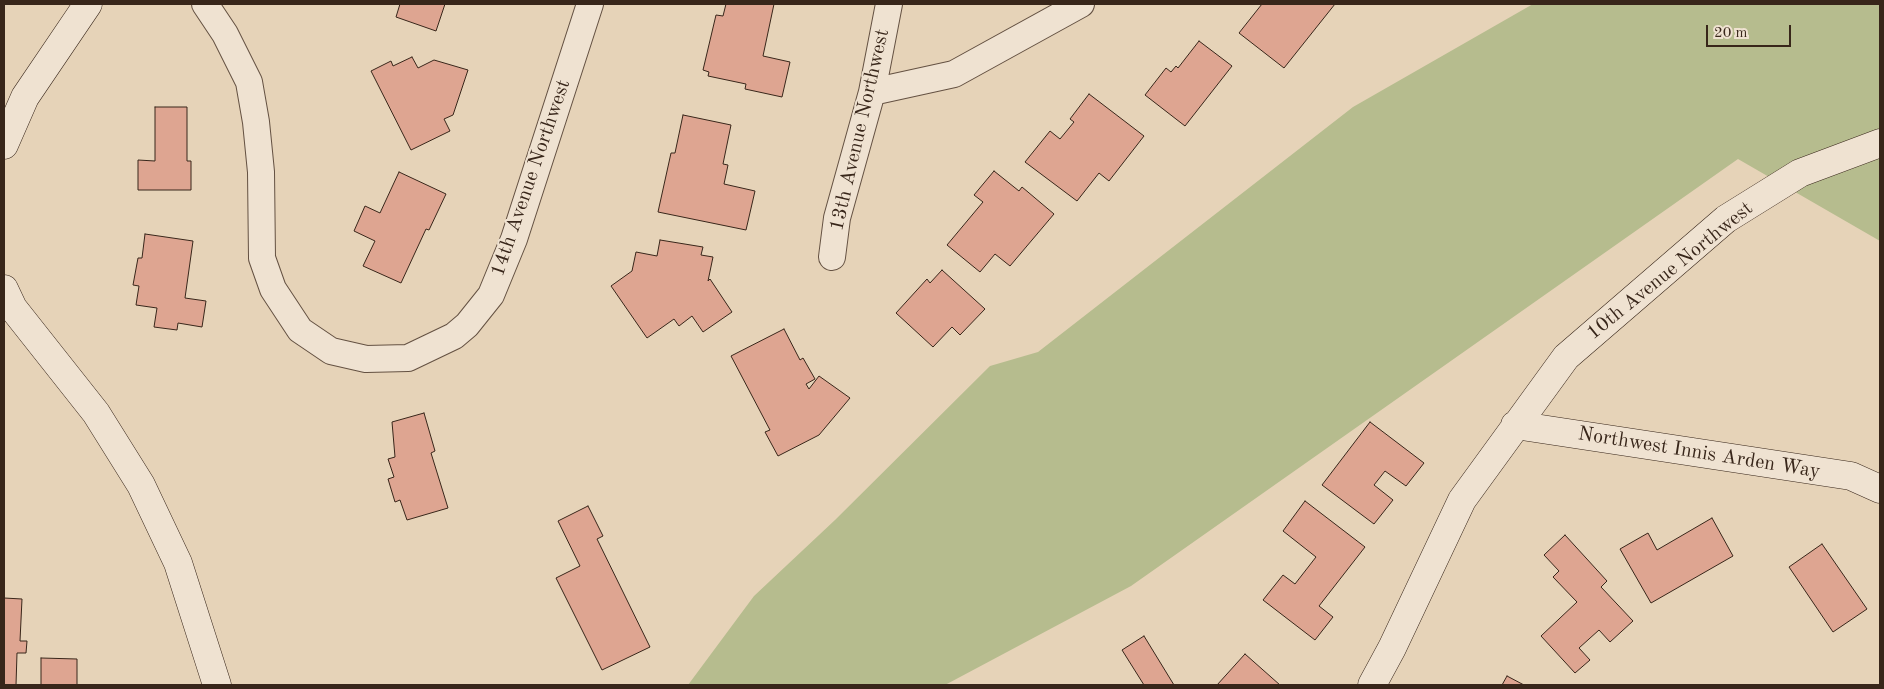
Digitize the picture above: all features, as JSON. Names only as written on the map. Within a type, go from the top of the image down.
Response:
[{"type":"street","points":[[4,144],[25,97],[88,4]]},
{"type":"street","name":"14th Avenue Northwest","points":[[205,4],[225,34],[249,82],[256,122],[261,172],[262,258],[273,289],[300,330],[331,351],[366,359],[408,358],[454,336],[467,325],[491,295],[514,239],[590,4]]},
{"type":"street","name":"13th Avenue Northwest","points":[[832,257],[838,218],[872,92],[889,4]]},
{"type":"street","points":[[872,92],[954,74],[1081,4]]},
{"type":"street","name":"10th Avenue Northwest","points":[[1372,685],[1392,648],[1462,500],[1566,357],[1726,220],[1800,173],[1880,143]]},
{"type":"street","points":[[4,289],[13,308],[96,413],[141,485],[178,563],[217,685]]},
{"type":"street","name":"Northwest Innis Arden Way","points":[[1515,425],[1851,476],[1880,489]]},
{"type":"green space","points":[[1533,4],[1880,4],[1880,241],[1738,159],[1131,586],[945,685],[688,685],[754,596],[835,520],[990,366],[1038,352],[1353,107]]},
{"type":"building","points":[[400,4],[445,4],[436,31],[396,17]]},
{"type":"building","points":[[726,4],[774,4],[763,56],[790,62],[782,97],[745,89],[746,84],[708,76],[709,72],[703,70],[716,15],[723,16]]},
{"type":"building","points":[[1262,4],[1335,4],[1284,68],[1239,33]]},
{"type":"building","points":[[1199,41],[1232,66],[1185,126],[1145,95],[1166,68],[1171,72],[1176,66],[1178,68]]},
{"type":"building","points":[[412,57],[418,68],[434,60],[468,70],[453,115],[444,119],[450,131],[411,150],[371,71],[391,61],[393,66]]},
{"type":"building","points":[[1089,94],[1144,136],[1109,181],[1099,173],[1077,201],[1025,162],[1050,131],[1060,139],[1074,122],[1070,119]]},
{"type":"building","points":[[155,107],[187,107],[187,161],[191,161],[191,190],[138,190],[138,160],[155,161]]},
{"type":"building","points":[[683,115],[731,125],[723,164],[728,165],[724,184],[755,191],[746,230],[658,212],[671,153],[675,153]]},
{"type":"building","points":[[994,171],[1019,191],[1022,187],[1054,214],[1010,266],[995,254],[980,272],[947,245],[983,202],[974,195]]},
{"type":"building","points":[[399,172],[446,194],[429,230],[426,229],[401,283],[363,266],[375,241],[354,231],[365,206],[380,213]]},
{"type":"building","points":[[145,234],[193,241],[185,298],[206,301],[202,327],[178,323],[177,330],[154,327],[157,308],[136,305],[139,286],[133,285],[138,258],[142,258]]},
{"type":"building","points":[[660,240],[703,247],[701,255],[713,257],[708,281],[710,279],[732,312],[703,332],[692,316],[679,326],[674,319],[647,338],[611,286],[632,271],[636,252],[657,256]]},
{"type":"building","points":[[942,270],[985,309],[960,335],[952,327],[933,347],[896,313],[927,279],[930,283]]},
{"type":"building","points":[[784,329],[800,360],[803,358],[815,379],[806,384],[809,389],[819,376],[850,398],[819,435],[778,456],[765,432],[770,430],[731,356]]},
{"type":"building","points":[[424,413],[435,451],[431,453],[448,508],[407,520],[400,500],[395,502],[388,479],[394,477],[388,459],[395,457],[392,422]]},
{"type":"building","points":[[1370,422],[1424,463],[1406,486],[1385,471],[1374,485],[1393,500],[1374,524],[1322,485]]},
{"type":"building","points":[[1305,501],[1365,547],[1319,606],[1333,617],[1315,640],[1263,600],[1283,575],[1295,584],[1316,557],[1283,531]]},
{"type":"building","points":[[588,506],[603,536],[597,539],[650,647],[602,670],[556,578],[580,566],[558,521]]},
{"type":"building","points":[[1712,518],[1733,556],[1651,603],[1620,549],[1648,533],[1657,550]]},
{"type":"building","points":[[1565,535],[1607,581],[1601,587],[1633,621],[1610,642],[1599,630],[1579,648],[1590,660],[1575,673],[1541,636],[1577,602],[1553,577],[1559,571],[1544,555]]},
{"type":"building","points":[[1822,544],[1867,609],[1833,632],[1789,567]]},
{"type":"building","points":[[4,598],[22,599],[20,641],[27,641],[26,653],[17,653],[16,685],[4,685]]},
{"type":"building","points":[[1144,636],[1174,685],[1144,685],[1122,650]]},
{"type":"building","points":[[1245,654],[1280,685],[1217,685]]},
{"type":"building","points":[[41,658],[77,659],[77,685],[41,685]]},
{"type":"building","points":[[1507,676],[1524,685],[1502,685]]}]
